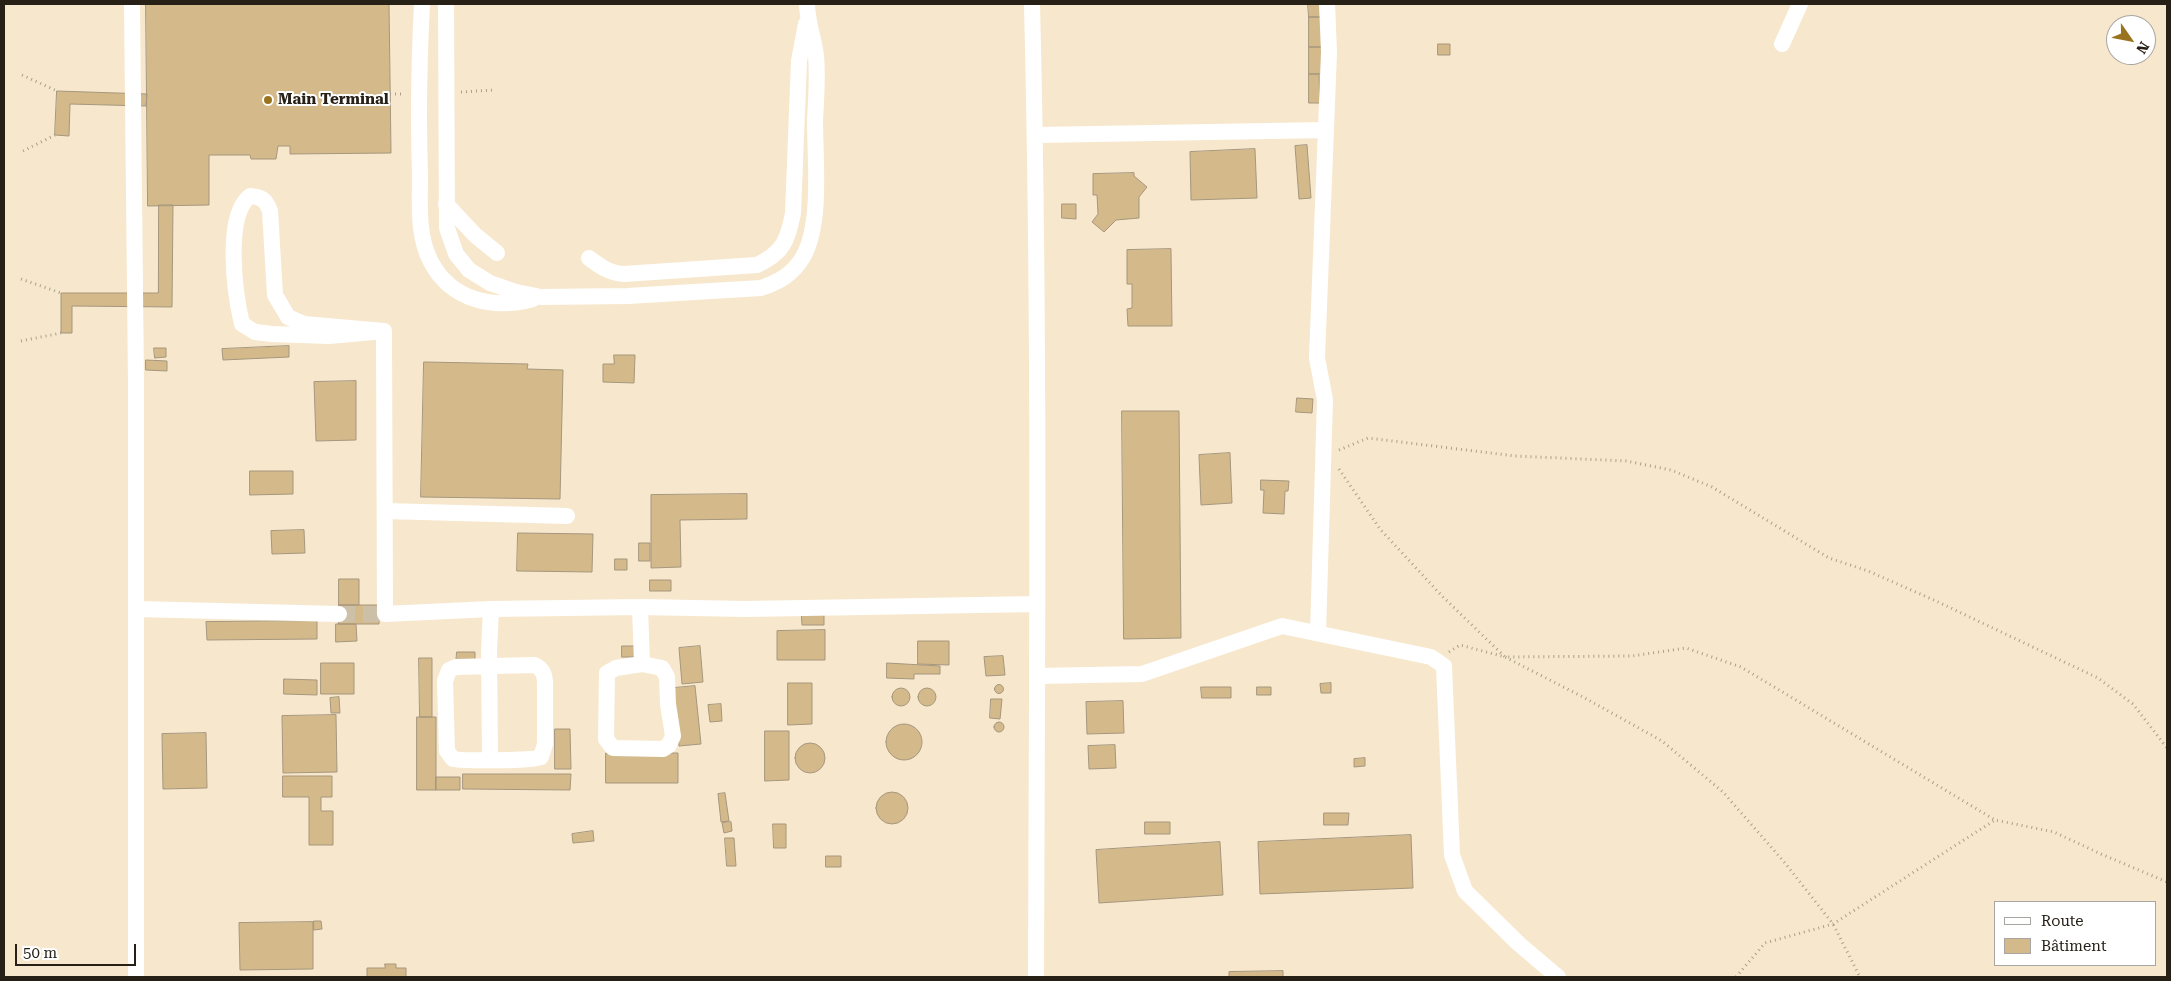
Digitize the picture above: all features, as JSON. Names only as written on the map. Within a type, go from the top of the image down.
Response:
[{"type":"street","points":[[132,4],[136,609],[136,977]]},
{"type":"street","points":[[422,4],[418,93],[421,229],[431,261],[448,284],[464,296],[483,302],[516,304],[541,297]]},
{"type":"street","points":[[446,4],[447,228],[456,254],[469,270],[499,286],[541,297],[628,296],[761,288],[779,282],[795,270],[810,239],[815,212],[816,55],[807,11]]},
{"type":"street","points":[[1032,4],[1036,135],[1036,977]]},
{"type":"street","points":[[1318,633],[1325,400],[1317,358],[1329,52],[1327,4]]},
{"type":"street","points":[[1782,44],[1800,4]]},
{"type":"street","points":[[584,261],[613,273],[624,274],[757,265],[771,259],[782,248],[789,231],[793,213],[799,61],[807,11]]},
{"type":"street","points":[[1036,135],[1326,130]]},
{"type":"street","points":[[250,196],[259,196],[266,202],[270,211],[275,295],[288,317],[304,324],[384,331],[329,336],[272,334],[255,332],[242,324],[236,302],[234,256],[235,223],[242,202],[250,196]]},
{"type":"street","points":[[446,204],[475,235],[497,253]]},
{"type":"street","points":[[384,331],[385,512],[382,614],[491,609],[746,609],[1037,604]]},
{"type":"street","points":[[385,512],[567,516]]},
{"type":"street","points":[[640,608],[642,664]]},
{"type":"street","points":[[136,609],[339,614]]},
{"type":"street","points":[[490,759],[489,666],[491,609]]},
{"type":"street","points":[[1037,676],[1142,674],[1282,626],[1431,657],[1444,666],[1452,855],[1465,891],[1519,944],[1558,977]]},
{"type":"street","points":[[642,664],[662,668],[667,677],[668,704],[673,736],[669,745],[663,749],[613,748],[606,740],[607,673],[616,668],[642,664]]},
{"type":"street","points":[[534,665],[540,667],[544,673],[545,744],[541,757],[530,760],[490,759],[462,761],[453,759],[447,751],[446,681],[449,670],[456,667],[489,666],[534,665]]},
{"type":"path","points":[[22,75],[57,91]]},
{"type":"path","points":[[23,151],[55,135]]},
{"type":"path","points":[[21,279],[61,293]]},
{"type":"path","points":[[21,342],[61,332]]},
{"type":"path","points":[[1337,450],[1368,438],[1515,456],[1626,461],[1671,470],[1712,487],[1829,558],[1868,571],[1936,601],[2098,678],[2133,704],[2167,748]]},
{"type":"path","points":[[1334,461],[1380,529],[1441,595],[1505,657],[1632,656],[1686,648],[1741,667],[1995,820],[2054,832],[2167,882]]},
{"type":"path","points":[[1436,660],[1460,645],[1505,657],[1583,697],[1662,742],[1723,792],[1786,863],[1833,924],[1860,977]]},
{"type":"path","points":[[1736,977],[1765,943],[1833,924],[1995,820]]},
{"type":"building","name":"Main Terminal","points":[[146,4],[389,4],[391,153],[290,154],[290,146],[278,146],[276,159],[251,159],[250,155],[209,155],[209,205],[148,206]]},
{"type":"building","points":[[1308,4],[1322,4],[1322,17],[1309,17]]},
{"type":"building","points":[[1309,17],[1322,17],[1322,47],[1309,47]]},
{"type":"building","points":[[1438,44],[1450,44],[1450,55],[1438,55]]},
{"type":"building","points":[[1309,47],[1322,47],[1322,74],[1309,74]]},
{"type":"building","points":[[1309,74],[1319,74],[1320,103],[1309,103]]},
{"type":"building","points":[[57,91],[147,94],[146,106],[70,104],[69,136],[55,135]]},
{"type":"building","points":[[1307,145],[1311,198],[1299,199],[1295,146]]},
{"type":"building","points":[[1255,149],[1257,198],[1191,200],[1190,152]]},
{"type":"building","points":[[1134,173],[1134,176],[1147,187],[1139,197],[1139,218],[1116,220],[1104,232],[1092,222],[1098,214],[1097,195],[1093,195],[1093,174]]},
{"type":"building","points":[[1062,204],[1076,204],[1076,219],[1062,218]]},
{"type":"building","points":[[159,205],[173,205],[172,307],[72,306],[72,333],[61,333],[61,293],[158,293]]},
{"type":"building","points":[[1171,249],[1172,326],[1128,326],[1127,309],[1132,308],[1132,284],[1127,284],[1127,250]]},
{"type":"building","points":[[289,346],[289,357],[223,360],[222,349]]},
{"type":"building","points":[[154,348],[166,348],[166,357],[155,358]]},
{"type":"building","points":[[614,355],[635,355],[634,383],[603,382],[603,364],[614,364]]},
{"type":"building","points":[[146,360],[167,361],[167,371],[146,370]]},
{"type":"building","points":[[424,362],[528,364],[527,369],[563,370],[560,499],[421,497]]},
{"type":"building","points":[[356,381],[356,440],[316,441],[314,382]]},
{"type":"building","points":[[1297,398],[1313,399],[1312,413],[1296,412]]},
{"type":"building","points":[[1122,411],[1179,411],[1181,638],[1124,639]]},
{"type":"building","points":[[1230,453],[1232,503],[1201,505],[1199,455]]},
{"type":"building","points":[[250,471],[293,471],[293,494],[250,495]]},
{"type":"building","points":[[1261,480],[1289,481],[1288,491],[1285,491],[1284,514],[1263,513],[1264,490],[1261,490]]},
{"type":"building","points":[[747,494],[747,519],[680,520],[681,567],[651,568],[651,495]]},
{"type":"building","points":[[304,530],[305,553],[272,554],[271,531]]},
{"type":"building","points":[[518,533],[593,534],[592,572],[517,571]]},
{"type":"building","points":[[639,543],[650,543],[650,561],[639,561]]},
{"type":"building","points":[[615,559],[627,559],[627,570],[615,570]]},
{"type":"building","points":[[339,579],[359,579],[359,605],[339,605]]},
{"type":"building","points":[[650,580],[671,580],[671,591],[650,591]]},
{"type":"building","points":[[339,605],[379,605],[379,624],[339,624]]},
{"type":"building","points":[[824,609],[824,625],[802,625],[801,610]]},
{"type":"building","points":[[317,621],[317,639],[207,640],[206,622]]},
{"type":"building","points":[[336,624],[356,624],[357,641],[336,642]]},
{"type":"building","points":[[825,630],[825,660],[777,660],[777,631]]},
{"type":"building","points":[[918,641],[949,641],[949,665],[918,664]]},
{"type":"building","points":[[622,646],[638,646],[637,657],[622,657]]},
{"type":"building","points":[[700,646],[703,682],[682,684],[679,648]]},
{"type":"building","points":[[457,652],[475,652],[475,665],[456,664]]},
{"type":"building","points":[[1003,656],[1005,675],[986,676],[984,657]]},
{"type":"building","points":[[419,658],[432,658],[432,717],[420,717]]},
{"type":"building","points":[[321,663],[354,663],[354,694],[321,694]]},
{"type":"building","points":[[887,663],[940,666],[940,674],[914,674],[914,679],[887,678]]},
{"type":"building","points":[[284,679],[317,680],[317,695],[284,694]]},
{"type":"building","points":[[788,683],[812,683],[812,724],[788,725]]},
{"type":"building","points":[[1331,683],[1331,693],[1321,693],[1320,684]]},
{"type":"building","points":[[999,684],[1004,689],[999,694],[994,689]]},
{"type":"building","points":[[695,686],[701,744],[679,746],[674,688]]},
{"type":"building","points":[[1201,687],[1231,687],[1231,698],[1202,698]]},
{"type":"building","points":[[1257,687],[1271,687],[1271,695],[1257,695]]},
{"type":"building","points":[[901,688],[909,693],[910,697],[905,705],[901,706],[893,701],[892,697],[897,689]]},
{"type":"building","points":[[923,688],[931,688],[936,693],[934,704],[923,706],[918,701],[918,693]]},
{"type":"building","points":[[339,697],[340,713],[331,713],[330,698]]},
{"type":"building","points":[[991,699],[1002,699],[1000,719],[990,718]]},
{"type":"building","points":[[1123,701],[1124,733],[1087,734],[1086,702]]},
{"type":"building","points":[[721,704],[722,721],[710,722],[708,705]]},
{"type":"building","points":[[336,715],[337,772],[283,773],[282,716]]},
{"type":"building","points":[[417,717],[436,717],[436,790],[417,790]]},
{"type":"building","points":[[997,722],[1001,722],[1004,727],[1003,731],[997,732],[994,729],[994,725]]},
{"type":"building","points":[[904,724],[916,730],[922,742],[916,754],[904,760],[892,754],[886,742],[892,730]]},
{"type":"building","points":[[555,729],[570,729],[571,769],[555,769]]},
{"type":"building","points":[[765,731],[789,731],[789,780],[765,781]]},
{"type":"building","points":[[206,733],[207,788],[163,789],[162,734]]},
{"type":"building","points":[[810,743],[816,744],[824,752],[824,764],[816,772],[810,773],[804,772],[796,764],[795,758],[796,752],[804,744]]},
{"type":"building","points":[[1115,745],[1116,768],[1089,769],[1088,746]]},
{"type":"building","points":[[606,753],[678,753],[678,783],[606,783]]},
{"type":"building","points":[[1365,758],[1365,766],[1354,767],[1354,759]]},
{"type":"building","points":[[463,774],[571,774],[570,790],[463,789]]},
{"type":"building","points":[[283,776],[332,776],[332,797],[321,797],[321,811],[333,811],[333,845],[309,845],[309,797],[283,797]]},
{"type":"building","points":[[436,777],[460,777],[460,790],[436,790]]},
{"type":"building","points":[[892,792],[904,796],[908,808],[904,820],[892,824],[880,820],[876,808],[880,796]]},
{"type":"building","points":[[725,793],[729,821],[721,822],[718,794]]},
{"type":"building","points":[[1324,813],[1349,813],[1348,825],[1324,825]]},
{"type":"building","points":[[731,822],[732,831],[724,833],[722,823]]},
{"type":"building","points":[[1145,822],[1170,822],[1170,834],[1145,834]]},
{"type":"building","points":[[773,824],[786,824],[786,848],[774,848]]},
{"type":"building","points":[[593,831],[594,841],[573,843],[572,834]]},
{"type":"building","points":[[1411,835],[1413,888],[1260,894],[1258,842]]},
{"type":"building","points":[[725,838],[734,838],[736,866],[727,866]]},
{"type":"building","points":[[1220,842],[1223,895],[1099,903],[1096,850]]},
{"type":"building","points":[[826,856],[841,856],[841,867],[826,867]]},
{"type":"building","points":[[314,921],[321,921],[322,929],[314,930]]},
{"type":"building","points":[[313,922],[313,969],[240,970],[239,923]]},
{"type":"building","points":[[385,964],[396,964],[396,968],[406,968],[406,977],[367,977],[367,968],[385,968]]},
{"type":"building","points":[[1283,971],[1283,977],[1229,977],[1229,972]]},
{"type":"tunnel","points":[[339,614],[379,614]]},
{"type":"place","name":"Main Terminal","points":[[268,100]]}]
